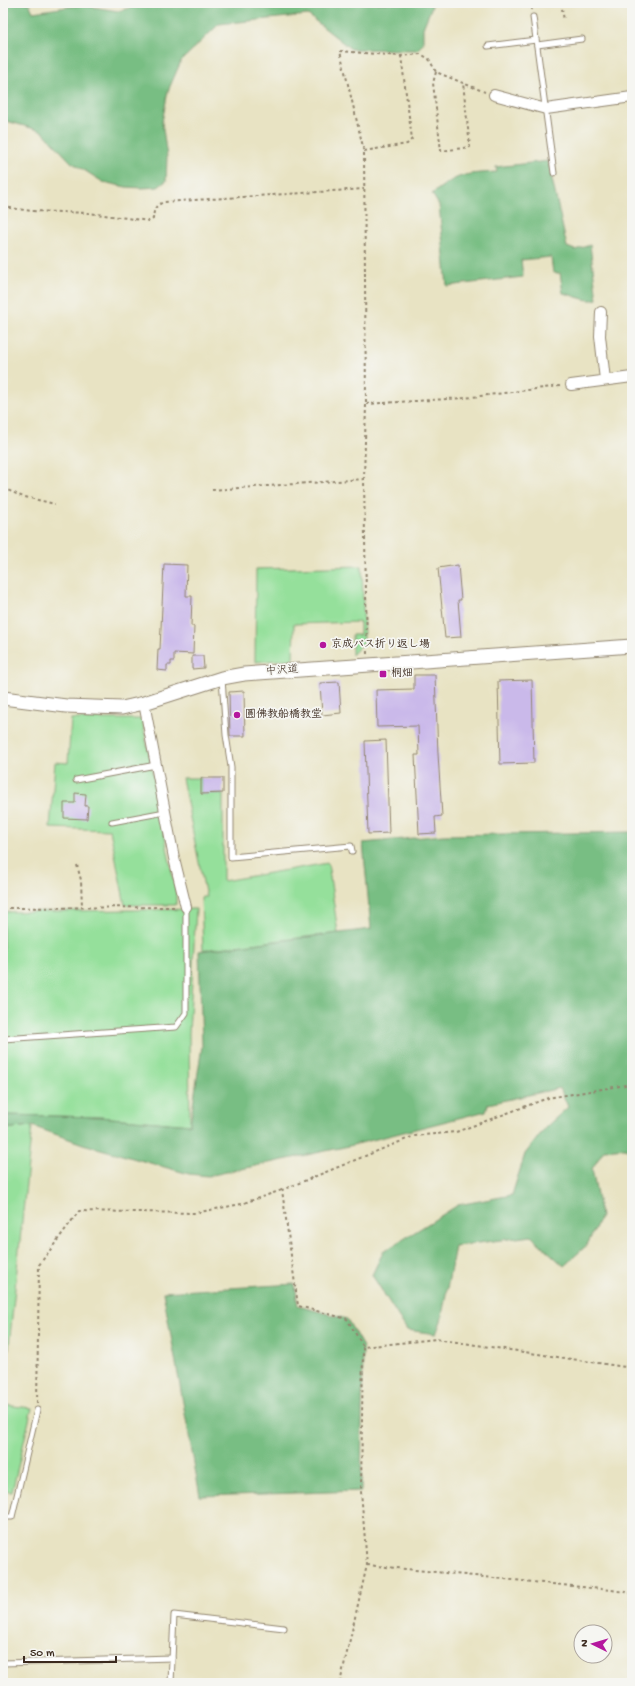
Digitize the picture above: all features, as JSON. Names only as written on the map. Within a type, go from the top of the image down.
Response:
[{"type":"street","points":[[494,95],[546,109],[632,97]]},
{"type":"street","points":[[601,312],[600,336],[605,380]]},
{"type":"street","points":[[571,385],[632,377]]},
{"type":"street","name":"中沢道","points":[[3,698],[97,708],[122,708],[144,703],[222,678],[244,674],[632,646]]},
{"type":"street","points":[[144,703],[174,858],[186,907]]},
{"type":"lane","points":[[533,17],[554,173]]},
{"type":"lane","points":[[488,46],[582,39]]},
{"type":"lane","points":[[222,678],[226,735],[231,767],[231,857],[351,846],[352,851]]},
{"type":"lane","points":[[76,780],[156,765]]},
{"type":"lane","points":[[112,822],[165,812]]},
{"type":"lane","points":[[3,1039],[176,1027],[186,1013],[186,907]]},
{"type":"lane","points":[[3,1517],[12,1517],[37,1410]]},
{"type":"lane","points":[[171,1683],[174,1615],[284,1628]]},
{"type":"lane","points":[[3,1663],[172,1658]]},
{"type":"path","points":[[561,3],[564,20]]},
{"type":"path","points":[[367,665],[364,479],[366,404],[364,151],[340,51],[401,56],[421,54],[428,59],[436,72],[494,95]]},
{"type":"path","points":[[364,151],[407,144],[412,140],[401,56]]},
{"type":"path","points":[[436,72],[433,83],[441,151],[470,146],[463,83]]},
{"type":"path","points":[[3,207],[32,211],[89,213],[149,221],[153,219],[154,210],[157,205],[164,202],[364,189]]},
{"type":"path","points":[[366,404],[464,398],[571,385]]},
{"type":"path","points":[[212,490],[364,479]]},
{"type":"path","points":[[3,488],[21,496],[55,504]]},
{"type":"path","points":[[77,866],[81,880],[82,908]]},
{"type":"path","points":[[3,908],[186,907]]},
{"type":"path","points":[[37,1410],[39,1265],[79,1211],[195,1213],[241,1204],[282,1190],[414,1136],[456,1132],[548,1098],[632,1084]]},
{"type":"path","points":[[282,1190],[298,1306],[347,1319],[363,1346],[361,1491],[367,1565],[340,1683]]},
{"type":"path","points":[[363,1346],[436,1339],[632,1368]]},
{"type":"path","points":[[367,1565],[632,1593]]},
{"type":"path","points":[[628,1683],[632,1654]]},
{"type":"green space","points":[[3,3],[29,3],[33,12],[81,5],[118,11],[147,3],[431,3],[432,6],[423,28],[423,44],[417,50],[351,49],[308,15],[219,24],[181,61],[168,91],[162,122],[167,157],[166,181],[158,187],[142,188],[126,187],[103,182],[71,162],[42,131],[3,120]]},
{"type":"green space","points":[[548,161],[567,247],[575,250],[590,245],[597,299],[589,300],[563,293],[560,273],[553,273],[551,257],[521,260],[523,277],[447,286],[439,205],[432,194],[456,178],[469,174],[497,172],[496,167]]},
{"type":"green space","points":[[362,566],[364,642],[352,655],[352,635],[360,635],[360,622],[294,624],[293,659],[255,662],[256,569]]},
{"type":"green space","points":[[71,719],[142,719],[176,893],[176,905],[125,905],[110,830],[50,828],[55,762],[68,763]]},
{"type":"green space","points":[[182,778],[201,778],[201,794],[223,793],[223,881],[328,863],[338,933],[203,950],[201,897],[206,897]]},
{"type":"green space","points":[[632,832],[632,1152],[625,1148],[604,1150],[592,1169],[601,1216],[587,1245],[564,1266],[531,1236],[455,1246],[441,1321],[436,1334],[407,1330],[372,1275],[383,1252],[458,1205],[512,1195],[525,1154],[546,1127],[568,1107],[560,1088],[488,1104],[486,1111],[349,1146],[208,1176],[189,1174],[83,1144],[32,1126],[3,1129],[3,1115],[99,1117],[190,1125],[202,1046],[199,951],[371,929],[363,843],[443,835]]},
{"type":"green space","points":[[196,909],[189,1033],[190,1125],[99,1117],[3,1115],[3,912]]},
{"type":"green space","points":[[32,1126],[3,1403],[3,1129]]},
{"type":"green space","points":[[295,1284],[298,1306],[347,1319],[363,1347],[361,1491],[200,1496],[163,1292]]},
{"type":"green space","points":[[3,1405],[32,1408],[12,1492],[3,1491]]},
{"type":"building","points":[[164,564],[187,565],[186,596],[192,596],[191,626],[194,626],[193,654],[174,653],[174,661],[171,661],[171,665],[167,665],[167,671],[157,670],[158,649],[160,649]]},
{"type":"building","points":[[458,565],[461,600],[458,600],[461,637],[445,638],[438,568]]},
{"type":"building","points":[[192,656],[203,656],[204,668],[192,669]]},
{"type":"building","points":[[414,675],[435,675],[442,816],[435,817],[436,833],[419,834],[415,755],[419,755],[418,726],[377,727],[376,690],[414,689]]},
{"type":"building","points":[[532,680],[534,763],[500,764],[498,681]]},
{"type":"building","points":[[339,682],[341,713],[322,715],[320,683]]},
{"type":"building","points":[[244,691],[245,736],[230,736],[229,692]]},
{"type":"building","points":[[386,740],[389,833],[368,834],[365,741]]},
{"type":"building","points":[[201,778],[223,778],[223,793],[201,794]]},
{"type":"building","points":[[75,793],[86,794],[85,806],[88,806],[87,819],[64,818],[64,803],[75,803]]},
{"type":"place","name":"京成バス折り返し場","points":[[323,645]]},
{"type":"place","name":"桐畑","points":[[383,674]]},
{"type":"place","name":"圓佛教船橋教堂","points":[[237,715]]}]
